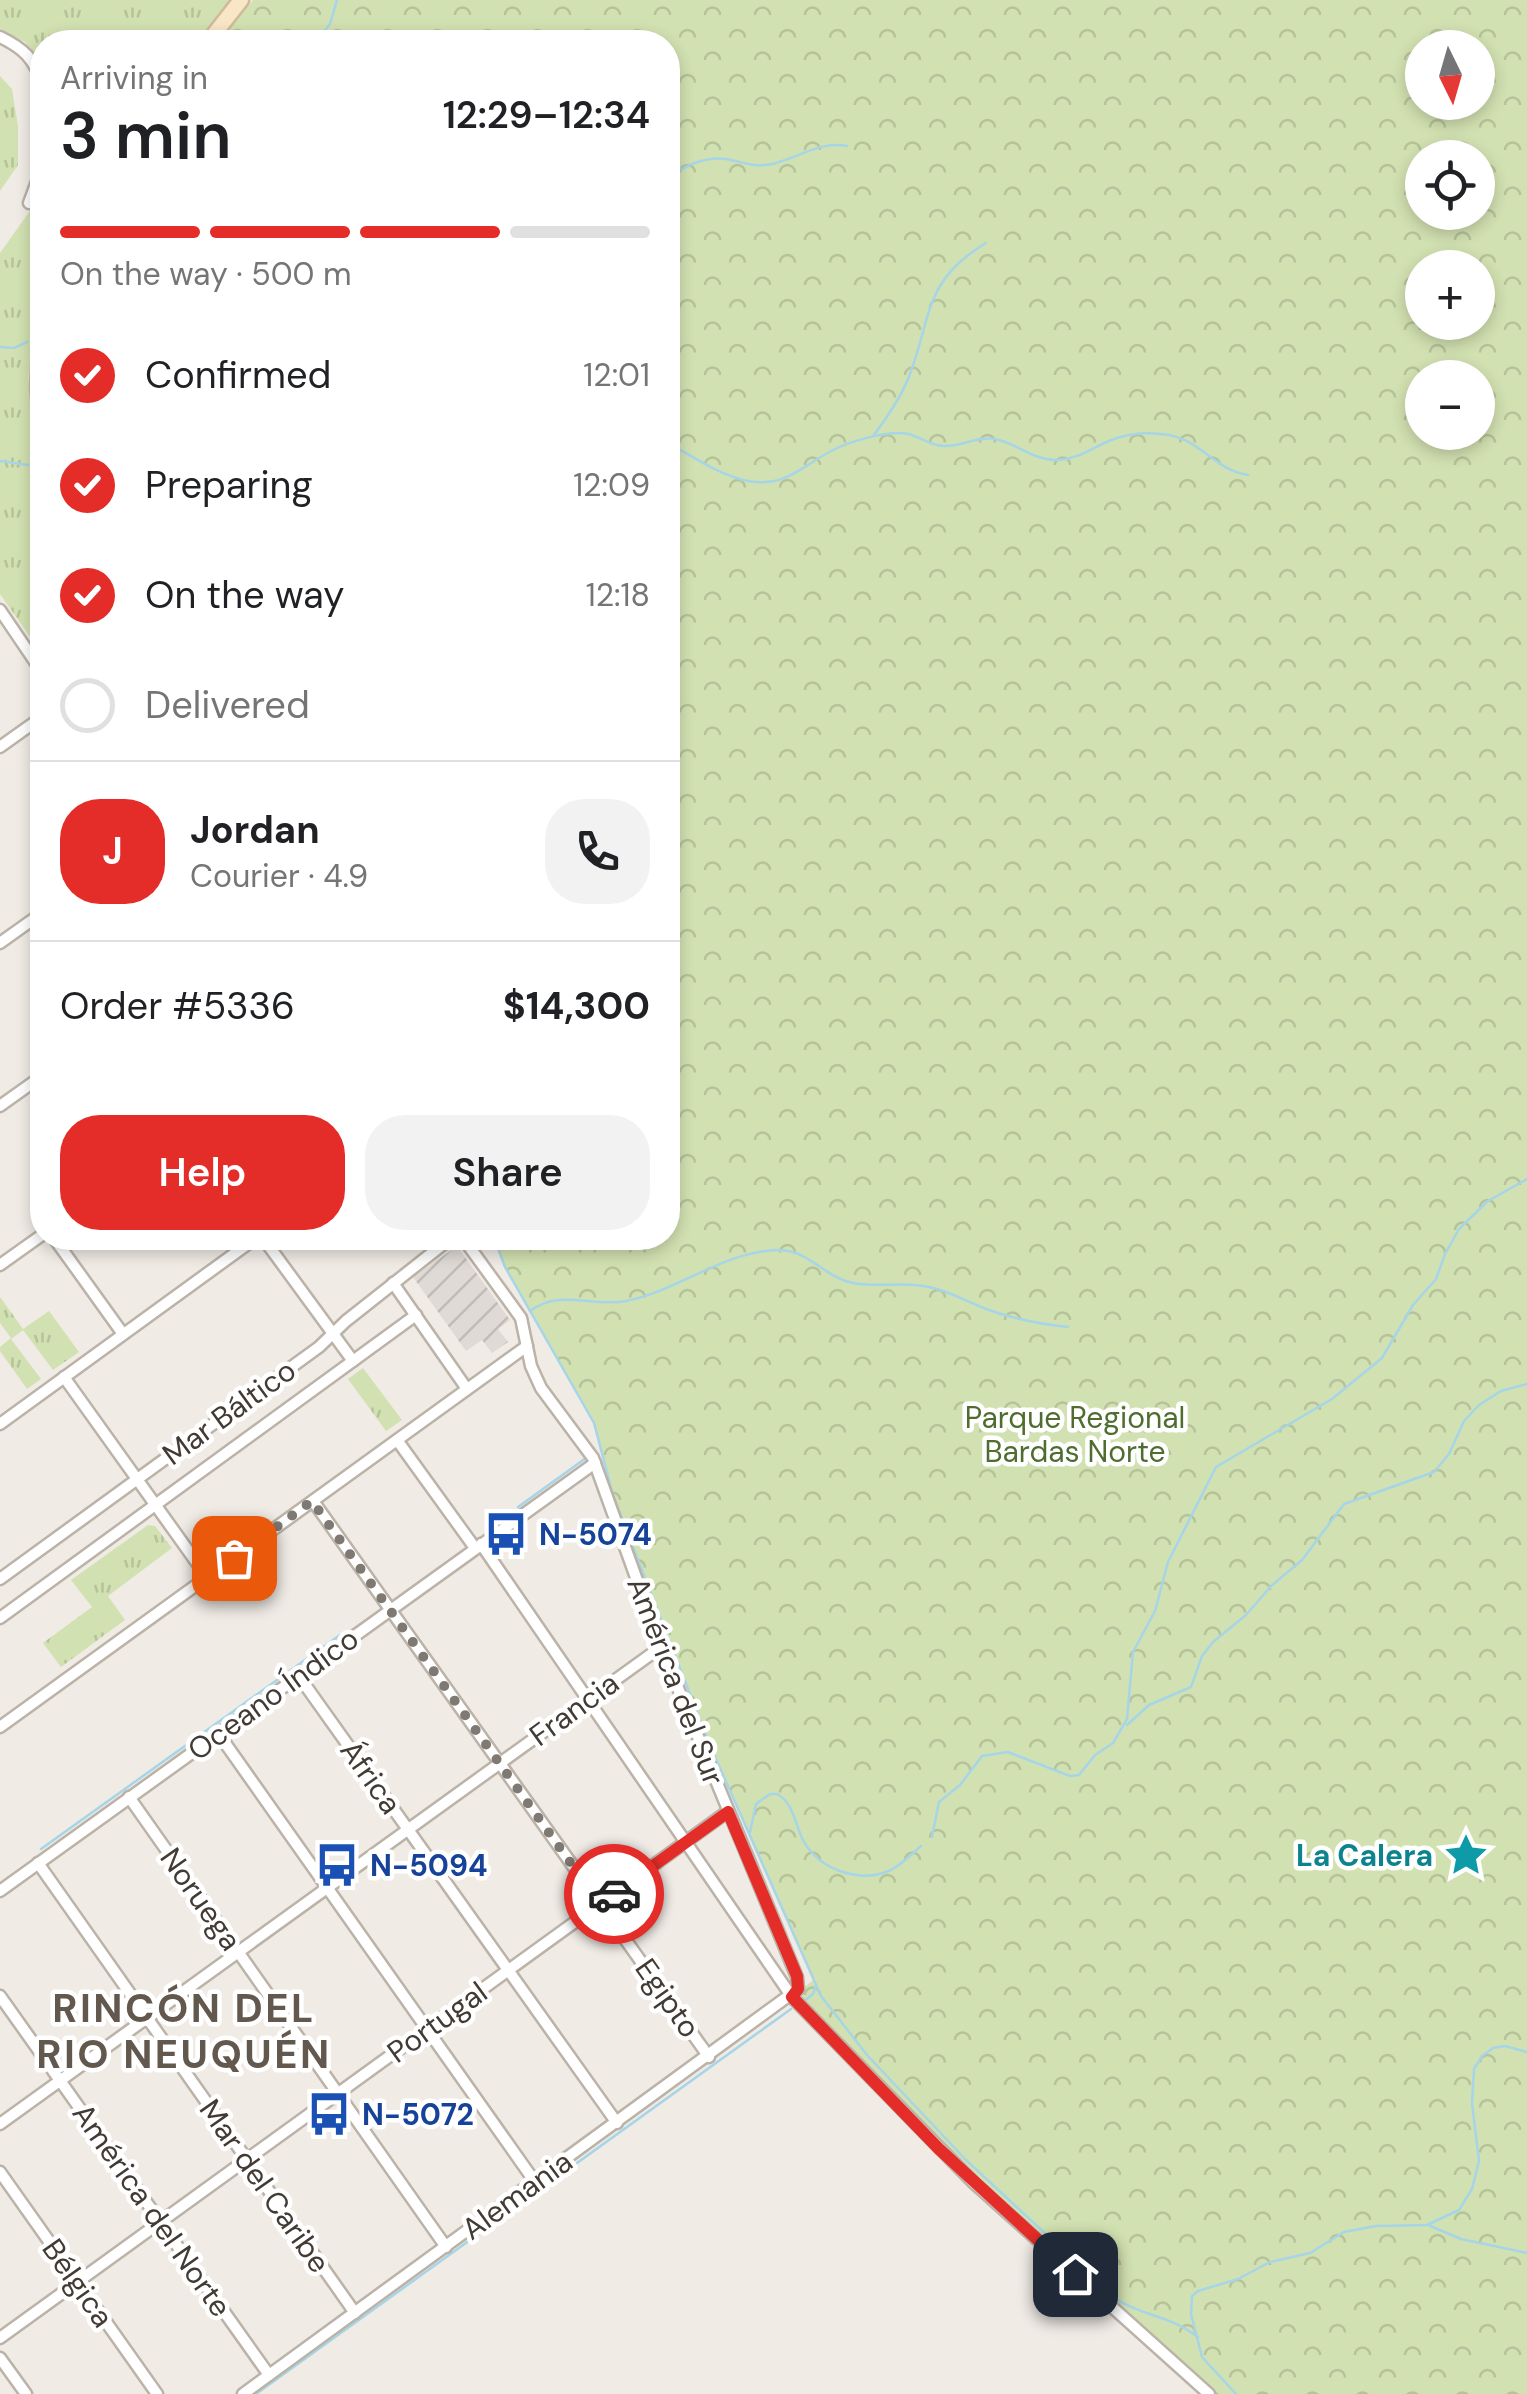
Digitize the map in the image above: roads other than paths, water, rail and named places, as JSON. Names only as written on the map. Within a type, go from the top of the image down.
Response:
[{"type":"main road","points":[[217,30],[241,0]]},
{"type":"street","points":[[0,37],[23,48],[30,57]]},
{"type":"street","points":[[0,610],[30,654]]},
{"type":"street","points":[[0,747],[30,726]]},
{"type":"street","points":[[0,943],[30,922]]},
{"type":"street","points":[[0,1106],[30,1085]]},
{"type":"street","points":[[0,1266],[30,1244]]},
{"type":"street","points":[[62,1250],[122,1334]]},
{"type":"street","points":[[0,1424],[239,1250]]},
{"type":"street","points":[[273,1250],[353,1361]]},
{"type":"street","name":"Mar Báltico","points":[[0,1579],[333,1334],[436,1250]]},
{"type":"street","name":"América del Sur","points":[[472,1250],[521,1318],[531,1366],[541,1388],[595,1464],[662,1647],[797,1976],[798,1989],[792,1997]]},
{"type":"street","points":[[393,1283],[467,1389]]},
{"type":"street","name":"Mar Báltico","points":[[0,1618],[416,1316]]},
{"type":"street","points":[[0,1727],[527,1346]]},
{"type":"street","points":[[64,1377],[207,1577]]},
{"type":"street","points":[[397,1440],[588,1699],[792,1997],[974,2183],[1209,2394]]},
{"type":"street","name":"Oceano Índico","points":[[0,1890],[595,1464]]},
{"type":"street","name":"Egipto","points":[[312,1501],[709,2057]]},
{"type":"street","name":"Francia","points":[[0,2124],[662,1647]]},
{"type":"street","name":"África","points":[[298,1676],[617,2123]]},
{"type":"street","points":[[218,1733],[535,2182]]},
{"type":"street","name":"Noruega","points":[[129,1797],[446,2247]]},
{"type":"street","name":"Portugal","points":[[0,2338],[728,1812]]},
{"type":"street","name":"Mar del Caribe","points":[[38,1863],[355,2313]]},
{"type":"street","name":"América del Norte","points":[[0,1996],[269,2375]]},
{"type":"street","name":"Alemania","points":[[243,2394],[792,1997]]},
{"type":"street","name":"Bélgica","points":[[0,2172],[156,2394]]},
{"type":"street","points":[[0,2358],[26,2394]]},
{"type":"waterway","points":[[325,30],[337,0]]},
{"type":"waterway","points":[[680,170],[710,159],[766,165],[817,148],[847,146]]},
{"type":"waterway","points":[[874,435],[907,382],[941,285],[951,271],[986,243]]},
{"type":"waterway","points":[[0,347],[14,348],[27,342]]},
{"type":"waterway","points":[[680,450],[723,473],[743,480],[770,482],[792,475],[840,447],[884,434],[905,433],[943,446],[995,439],[1041,458],[1059,460],[1121,437],[1155,433],[1175,436],[1235,472],[1248,475]]},
{"type":"waterway","points":[[0,461],[28,465]]},
{"type":"waterway","points":[[932,1837],[939,1802],[960,1785],[982,1756],[1008,1752],[1070,1776],[1079,1775],[1095,1755],[1113,1743],[1127,1719],[1133,1652],[1155,1611],[1168,1562],[1216,1467],[1332,1399],[1382,1358],[1413,1305],[1436,1279],[1459,1229],[1488,1201],[1527,1179]]},
{"type":"waterway","points":[[499,1250],[505,1267],[594,1423],[613,1495],[708,1741],[821,1996],[867,2055],[966,2160],[1116,2299],[1198,2337]]},
{"type":"waterway","points":[[530,1311],[553,1301],[626,1301],[665,1289],[738,1257],[777,1250],[798,1254],[853,1283],[929,1287],[1006,1316],[1068,1327]]},
{"type":"waterway","points":[[1127,1725],[1149,1705],[1191,1687],[1202,1656],[1213,1642],[1302,1560],[1344,1504],[1434,1472],[1449,1454],[1464,1421],[1479,1405],[1501,1391],[1527,1384]]},
{"type":"waterway","points":[[518,1507],[586,1458]]},
{"type":"waterway","points":[[41,1849],[340,1635]]},
{"type":"waterway","points":[[750,1832],[756,1804],[770,1794],[777,1794],[791,1809],[810,1850],[841,1872],[879,1874],[895,1868],[921,1846]]},
{"type":"waterway","points":[[803,2002],[815,1987]]},
{"type":"waterway","points":[[256,2394],[791,2009]]},
{"type":"waterway","points":[[1236,2394],[1202,2357],[1191,2314],[1192,2296],[1270,2262],[1310,2253],[1344,2232],[1376,2226],[1427,2225],[1459,2210],[1472,2189],[1479,2161],[1472,2103],[1474,2069],[1493,2048],[1505,2046],[1527,2052]]},
{"type":"waterway","points":[[1428,2225],[1461,2239],[1527,2253]]},
{"type":"place","name":"N-5074","points":[[506,1534]]},
{"type":"place","name":"La Calera","points":[[1466,1855]]},
{"type":"place","name":"N-5094","points":[[337,1865]]},
{"type":"place","name":"N-5072","points":[[329,2114]]},
{"type":"district","name":"RINCÓN DEL RIO NEUQUÉN","points":[[184,2031]]},
{"type":"park label","name":"Parque Regional Bardas Norte","points":[[1075,1434]]}]
